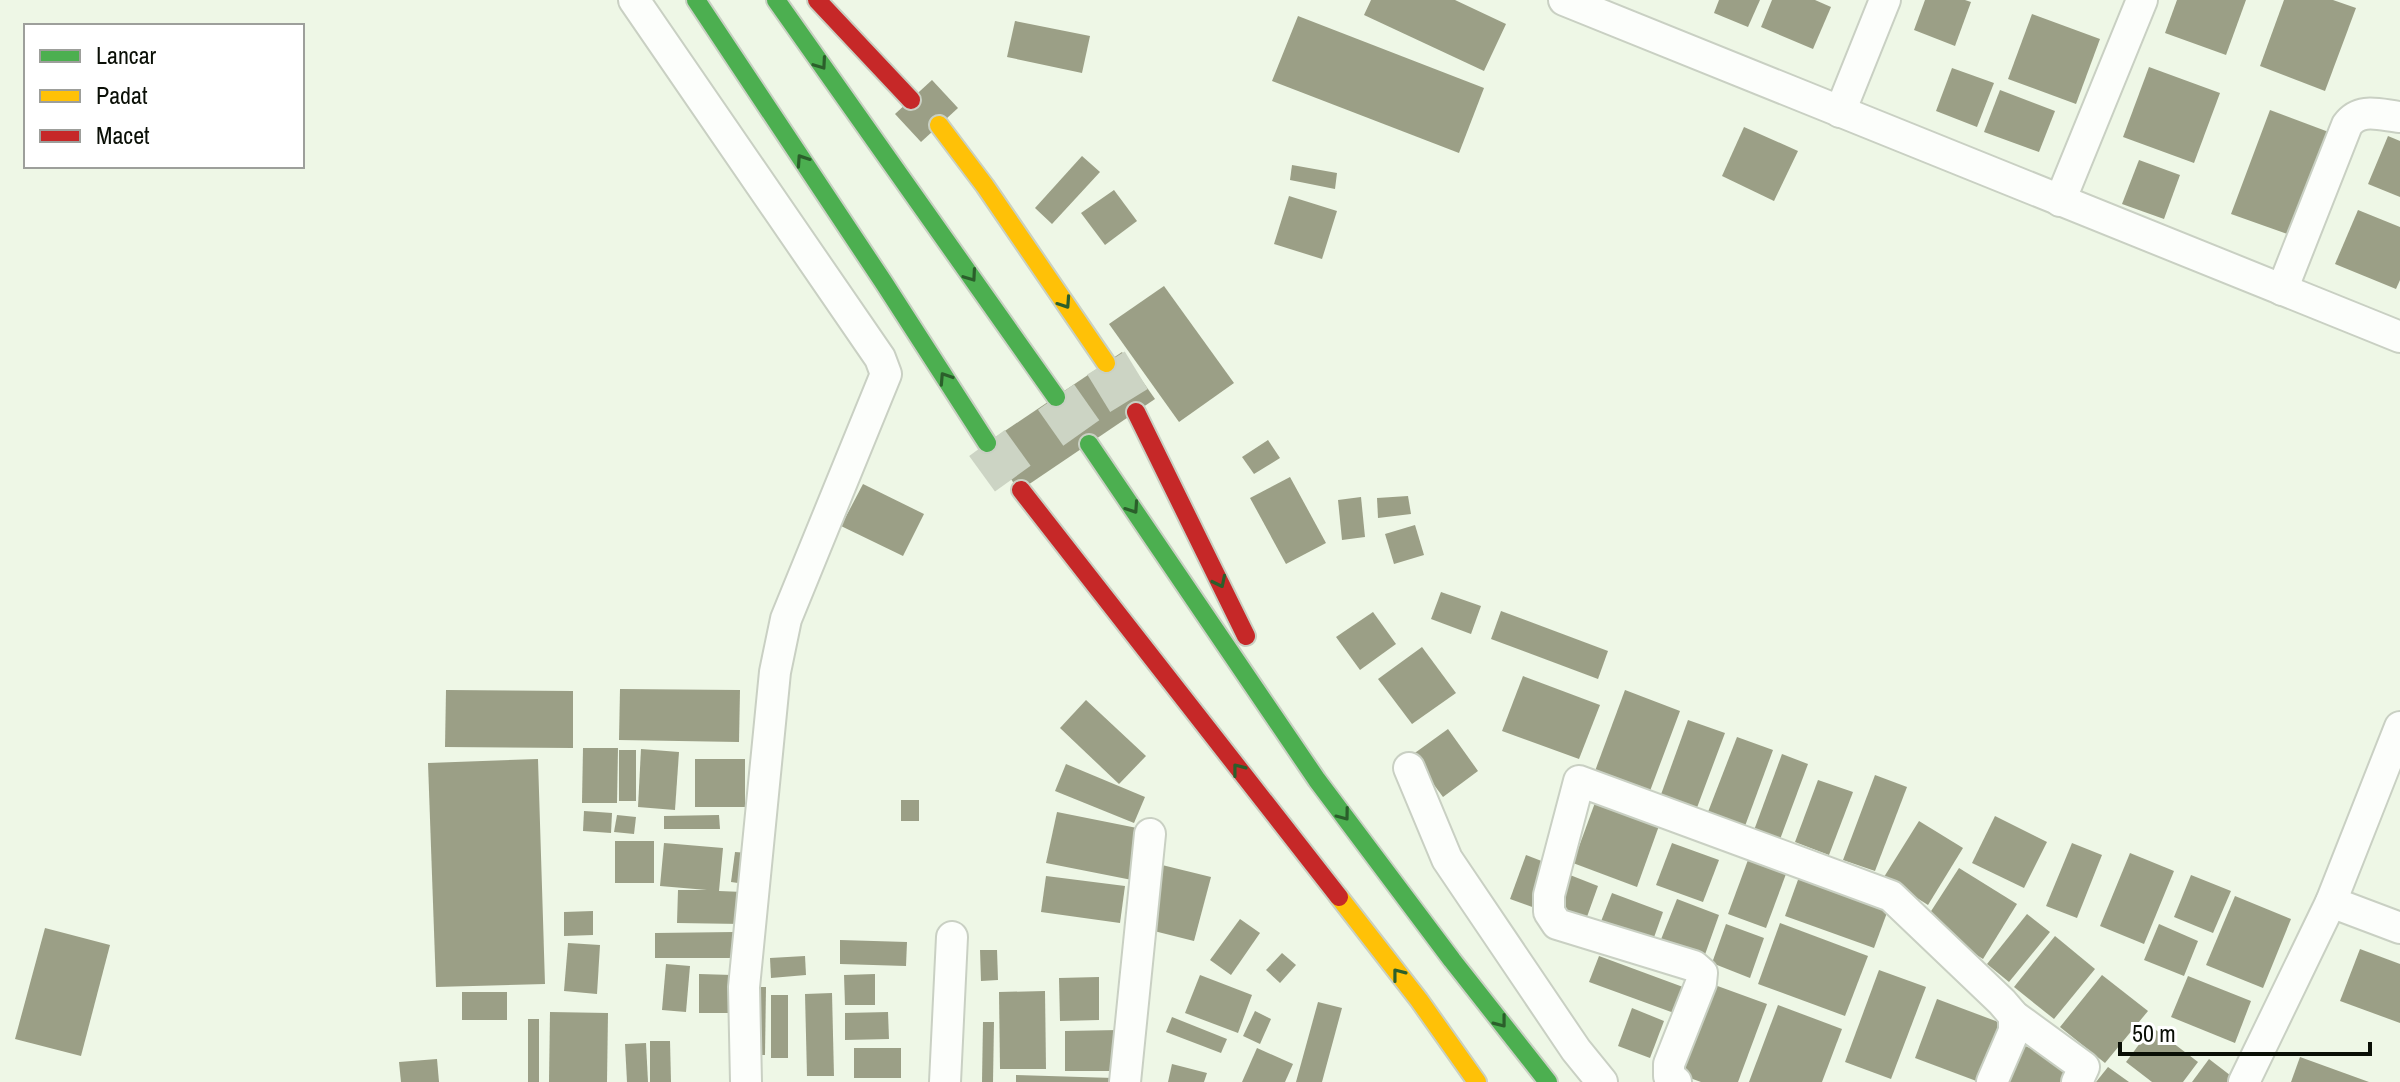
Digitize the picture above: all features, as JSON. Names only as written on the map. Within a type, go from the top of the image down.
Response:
[{"type":"highway","points":[[696,0],[987,443]]},
{"type":"highway","points":[[776,0],[1056,397]]},
{"type":"highway","points":[[817,0],[911,100]]},
{"type":"highway","points":[[939,125],[985,186],[1106,363]]},
{"type":"highway","points":[[1136,412],[1317,780]]},
{"type":"highway","points":[[1089,444],[1317,780],[1548,1082]]},
{"type":"highway","points":[[1021,490],[1419,1000],[1477,1082]]},
{"type":"highway","points":[[1419,1000],[1431,1051]]},
{"type":"street","points":[[634,0],[880,358],[886,374],[786,619],[775,672],[744,987],[746,1082]]},
{"type":"street","points":[[1564,0],[2400,337]]},
{"type":"street","points":[[1840,112],[1885,0]]},
{"type":"street","points":[[2060,201],[2142,0]]},
{"type":"street","points":[[2282,290],[2347,125],[2353,117],[2363,113],[2400,117]]},
{"type":"street","points":[[2244,1082],[2331,902],[2400,727]]},
{"type":"street","points":[[1409,768],[1447,859],[1576,1050],[1602,1082]]},
{"type":"street","points":[[1676,1082],[1669,1076],[1669,1064],[1701,983],[1702,973],[1694,966],[1557,924],[1549,912],[1549,895],[1579,781],[1891,896],[2014,1016],[2084,1067],[2077,1082]]},
{"type":"street","points":[[1125,1082],[1150,834]]},
{"type":"street","points":[[2331,902],[2400,928]]},
{"type":"street","points":[[945,1082],[952,937]]},
{"type":"street","points":[[1992,1082],[2014,1031],[2014,1016]]},
{"type":"building","points":[[1371,0],[1455,0],[1506,24],[1484,71],[1364,15]]},
{"type":"building","points":[[1719,0],[1760,0],[1748,27],[1714,13]]},
{"type":"building","points":[[1772,0],[1815,0],[1831,7],[1813,49],[1761,27]]},
{"type":"building","points":[[1925,0],[1971,2],[1955,46],[1914,30]]},
{"type":"building","points":[[2177,0],[2246,0],[2226,55],[2165,33]]},
{"type":"building","points":[[2284,0],[2333,0],[2356,8],[2325,91],[2260,66]]},
{"type":"building","points":[[2032,14],[2100,39],[2076,104],[2008,79]]},
{"type":"building","points":[[1298,16],[1484,88],[1459,153],[1272,81]]},
{"type":"building","points":[[1015,21],[1090,36],[1082,73],[1007,57]]},
{"type":"building","points":[[2149,67],[2220,93],[2194,163],[2123,137]]},
{"type":"building","points":[[1952,68],[1994,83],[1977,127],[1936,111]]},
{"type":"building","points":[[932,80],[958,108],[921,142],[895,114]]},
{"type":"building","points":[[2000,90],[2055,111],[2039,152],[1984,132]]},
{"type":"building","points":[[2270,110],[2334,134],[2296,237],[2231,214]]},
{"type":"building","points":[[1744,127],[1798,151],[1774,201],[1722,176]]},
{"type":"building","points":[[2388,136],[2400,141],[2400,197],[2368,184]]},
{"type":"building","points":[[1082,156],[1100,172],[1052,224],[1035,208]]},
{"type":"building","points":[[2139,160],[2180,175],[2164,219],[2122,204]]},
{"type":"building","points":[[1292,165],[1337,173],[1335,189],[1290,180]]},
{"type":"building","points":[[1114,190],[1137,221],[1105,245],[1081,213]]},
{"type":"building","points":[[1289,196],[1337,211],[1322,259],[1274,244]]},
{"type":"building","points":[[2358,210],[2400,227],[2400,280],[2396,289],[2335,264]]},
{"type":"building","points":[[1164,286],[1234,383],[1179,422],[1109,324]]},
{"type":"building","points":[[1122,352],[1155,399],[1019,491],[987,443]]},
{"type":"building","points":[[1268,440],[1280,458],[1254,474],[1242,457]]},
{"type":"building","points":[[1290,477],[1326,543],[1286,564],[1250,498]]},
{"type":"building","points":[[863,484],[924,514],[903,556],[841,526]]},
{"type":"building","points":[[1408,496],[1411,514],[1378,518],[1377,498]]},
{"type":"building","points":[[1361,497],[1365,537],[1342,540],[1338,500]]},
{"type":"building","points":[[1415,525],[1424,555],[1394,564],[1385,534]]},
{"type":"building","points":[[1441,592],[1481,606],[1471,634],[1431,619]]},
{"type":"building","points":[[1501,611],[1608,651],[1598,679],[1491,639]]},
{"type":"building","points":[[1373,612],[1396,644],[1360,670],[1336,637]]},
{"type":"building","points":[[1422,647],[1456,693],[1412,724],[1378,679]]},
{"type":"building","points":[[1523,676],[1600,705],[1579,759],[1502,731]]},
{"type":"building","points":[[620,689],[740,690],[739,742],[619,740]]},
{"type":"building","points":[[446,690],[573,691],[573,748],[445,747]]},
{"type":"building","points":[[1625,690],[1680,711],[1650,791],[1595,771]]},
{"type":"building","points":[[1086,700],[1146,756],[1119,784],[1060,728]]},
{"type":"building","points":[[1688,720],[1725,733],[1695,813],[1659,800]]},
{"type":"building","points":[[1448,729],[1478,771],[1443,797],[1412,755]]},
{"type":"building","points":[[1737,737],[1773,750],[1745,826],[1708,812]]},
{"type":"building","points":[[583,748],[618,748],[617,803],[582,803]]},
{"type":"building","points":[[641,749],[679,752],[675,810],[638,807]]},
{"type":"building","points":[[619,750],[636,750],[636,801],[619,801]]},
{"type":"building","points":[[1782,754],[1808,764],[1779,842],[1753,833]]},
{"type":"building","points":[[538,759],[545,984],[436,987],[428,763]]},
{"type":"building","points":[[695,759],[745,759],[745,807],[695,807]]},
{"type":"building","points":[[1066,764],[1145,797],[1134,823],[1055,791]]},
{"type":"building","points":[[1875,775],[1907,787],[1875,871],[1843,860]]},
{"type":"building","points":[[1818,780],[1853,792],[1829,855],[1795,842]]},
{"type":"building","points":[[901,800],[919,800],[919,821],[901,821]]},
{"type":"building","points":[[1596,800],[1660,823],[1637,887],[1573,863]]},
{"type":"building","points":[[584,811],[612,813],[611,833],[583,831]]},
{"type":"building","points":[[1057,812],[1142,829],[1132,880],[1046,863]]},
{"type":"building","points":[[617,815],[636,817],[634,834],[614,832]]},
{"type":"building","points":[[719,815],[720,829],[664,829],[664,816]]},
{"type":"building","points":[[1995,816],[2047,842],[2024,888],[1972,863]]},
{"type":"building","points":[[1919,821],[1963,848],[1928,905],[1884,877]]},
{"type":"building","points":[[615,841],[654,841],[654,883],[615,883]]},
{"type":"building","points":[[664,843],[723,848],[719,891],[743,892],[742,924],[677,923],[678,890],[707,890],[660,886]]},
{"type":"building","points":[[1672,843],[1719,860],[1703,902],[1656,885]]},
{"type":"building","points":[[2072,843],[2102,855],[2077,918],[2046,906]]},
{"type":"building","points":[[735,852],[749,853],[745,884],[731,882]]},
{"type":"building","points":[[2130,853],[2174,871],[2144,944],[2100,926]]},
{"type":"building","points":[[1526,855],[1552,865],[1535,908],[1510,899]]},
{"type":"building","points":[[1748,860],[1786,874],[1766,928],[1728,914]]},
{"type":"building","points":[[1158,864],[1211,877],[1194,941],[1142,928]]},
{"type":"building","points":[[1959,868],[2017,904],[1983,959],[1924,922]]},
{"type":"building","points":[[1570,875],[1598,886],[1583,928],[1554,917]]},
{"type":"building","points":[[2191,875],[2231,891],[2213,933],[2174,917]]},
{"type":"building","points":[[1046,876],[1125,886],[1120,923],[1041,912]]},
{"type":"building","points":[[1799,877],[1888,910],[1874,948],[1785,916]]},
{"type":"building","points":[[1612,893],[1663,912],[1652,943],[1600,924]]},
{"type":"building","points":[[2235,896],[2291,919],[2263,988],[2206,965]]},
{"type":"building","points":[[1677,899],[1719,915],[1702,963],[1658,947]]},
{"type":"building","points":[[593,911],[593,935],[564,936],[564,912]]},
{"type":"building","points":[[2027,914],[2050,932],[2009,982],[1987,964]]},
{"type":"building","points":[[1240,919],[1260,933],[1231,975],[1210,960]]},
{"type":"building","points":[[1780,923],[1868,956],[1845,1016],[1758,984]]},
{"type":"building","points":[[1726,924],[1764,938],[1750,978],[1712,963]]},
{"type":"building","points":[[2159,924],[2198,941],[2184,976],[2144,960]]},
{"type":"building","points":[[45,928],[110,945],[81,1056],[15,1039]]},
{"type":"building","points":[[734,932],[734,958],[655,958],[655,933]]},
{"type":"building","points":[[2055,936],[2095,969],[2054,1019],[2014,987]]},
{"type":"building","points":[[840,940],[907,942],[906,966],[840,964]]},
{"type":"building","points":[[568,943],[600,945],[597,994],[564,991]]},
{"type":"building","points":[[2360,949],[2400,964],[2400,1023],[2340,1001]]},
{"type":"building","points":[[980,950],[997,950],[998,980],[981,981]]},
{"type":"building","points":[[1282,953],[1296,965],[1280,983],[1266,970]]},
{"type":"building","points":[[805,956],[806,975],[771,978],[770,958]]},
{"type":"building","points":[[1599,956],[1683,987],[1674,1013],[1589,982]]},
{"type":"building","points":[[666,964],[690,966],[686,1012],[662,1010]]},
{"type":"building","points":[[1879,970],[1926,987],[1891,1079],[1845,1062]]},
{"type":"building","points":[[699,974],[732,975],[731,1013],[699,1013]]},
{"type":"building","points":[[875,974],[875,1005],[845,1005],[844,975]]},
{"type":"building","points":[[1200,975],[1252,995],[1238,1033],[1185,1013]]},
{"type":"building","points":[[2102,975],[2148,1011],[2105,1063],[2060,1027]]},
{"type":"building","points":[[2188,976],[2251,1001],[2235,1043],[2171,1017]]},
{"type":"building","points":[[1099,977],[1099,1020],[1060,1021],[1059,978]]},
{"type":"building","points":[[1712,984],[1767,1004],[1738,1082],[1701,1082],[1679,1074]]},
{"type":"building","points":[[751,987],[766,987],[765,1055],[750,1055]]},
{"type":"building","points":[[1045,991],[1046,1069],[1000,1069],[999,992]]},
{"type":"building","points":[[462,992],[507,992],[507,1020],[462,1020]]},
{"type":"building","points":[[832,993],[834,1076],[807,1076],[805,994]]},
{"type":"building","points":[[771,995],[788,995],[788,1058],[771,1058]]},
{"type":"building","points":[[1937,999],[2001,1023],[1979,1082],[1915,1058]]},
{"type":"building","points":[[1318,1002],[1342,1008],[1322,1082],[1296,1082]]},
{"type":"building","points":[[1778,1005],[1842,1029],[1822,1082],[1749,1082]]},
{"type":"building","points":[[1632,1008],[1664,1021],[1650,1058],[1618,1046]]},
{"type":"building","points":[[1255,1011],[1271,1019],[1260,1044],[1243,1036]]},
{"type":"building","points":[[550,1012],[608,1013],[607,1082],[549,1082]]},
{"type":"building","points":[[888,1012],[889,1039],[845,1040],[845,1013]]},
{"type":"building","points":[[1172,1017],[1227,1039],[1221,1053],[1166,1032]]},
{"type":"building","points":[[528,1019],[539,1019],[539,1082],[528,1082]]},
{"type":"building","points":[[983,1022],[994,1022],[993,1082],[982,1082]]},
{"type":"building","points":[[2152,1027],[2198,1062],[2183,1082],[2152,1082],[2126,1062]]},
{"type":"building","points":[[1119,1030],[1119,1071],[1065,1071],[1065,1031]]},
{"type":"building","points":[[650,1041],[670,1041],[671,1082],[650,1082]]},
{"type":"building","points":[[2016,1042],[2070,1065],[2062,1082],[1998,1082]]},
{"type":"building","points":[[646,1043],[648,1082],[627,1082],[625,1044]]},
{"type":"building","points":[[854,1048],[901,1048],[901,1078],[854,1078]]},
{"type":"building","points":[[1257,1048],[1293,1064],[1285,1082],[1242,1082]]},
{"type":"building","points":[[2300,1057],[2369,1082],[2291,1082]]},
{"type":"building","points":[[437,1059],[439,1082],[401,1082],[399,1062]]},
{"type":"building","points":[[2209,1059],[2239,1082],[2192,1082]]},
{"type":"building","points":[[1172,1064],[1207,1073],[1204,1082],[1168,1082]]},
{"type":"building","points":[[2108,1067],[2129,1082],[2096,1082]]},
{"type":"building","points":[[1016,1075],[1114,1078],[1113,1082],[1016,1082]]},
{"type":"tunnel","points":[[1106,363],[1136,412]]},
{"type":"tunnel","points":[[1056,397],[1089,444]]},
{"type":"tunnel","points":[[987,443],[1021,490]]},
{"type":"traffic: fast","points":[[696,0],[987,443]]},
{"type":"traffic: fast","points":[[776,0],[1056,397]]},
{"type":"traffic: fast","points":[[1089,444],[1317,780],[1548,1082]]},
{"type":"traffic: slow","points":[[939,125],[985,186],[1106,363]]},
{"type":"traffic: slow","points":[[1339,897],[1419,1000],[1477,1082]]},
{"type":"traffic: jam","points":[[817,0],[911,100]]},
{"type":"traffic: jam","points":[[1136,412],[1246,636]]},
{"type":"traffic: jam","points":[[1021,490],[1339,897]]}]
